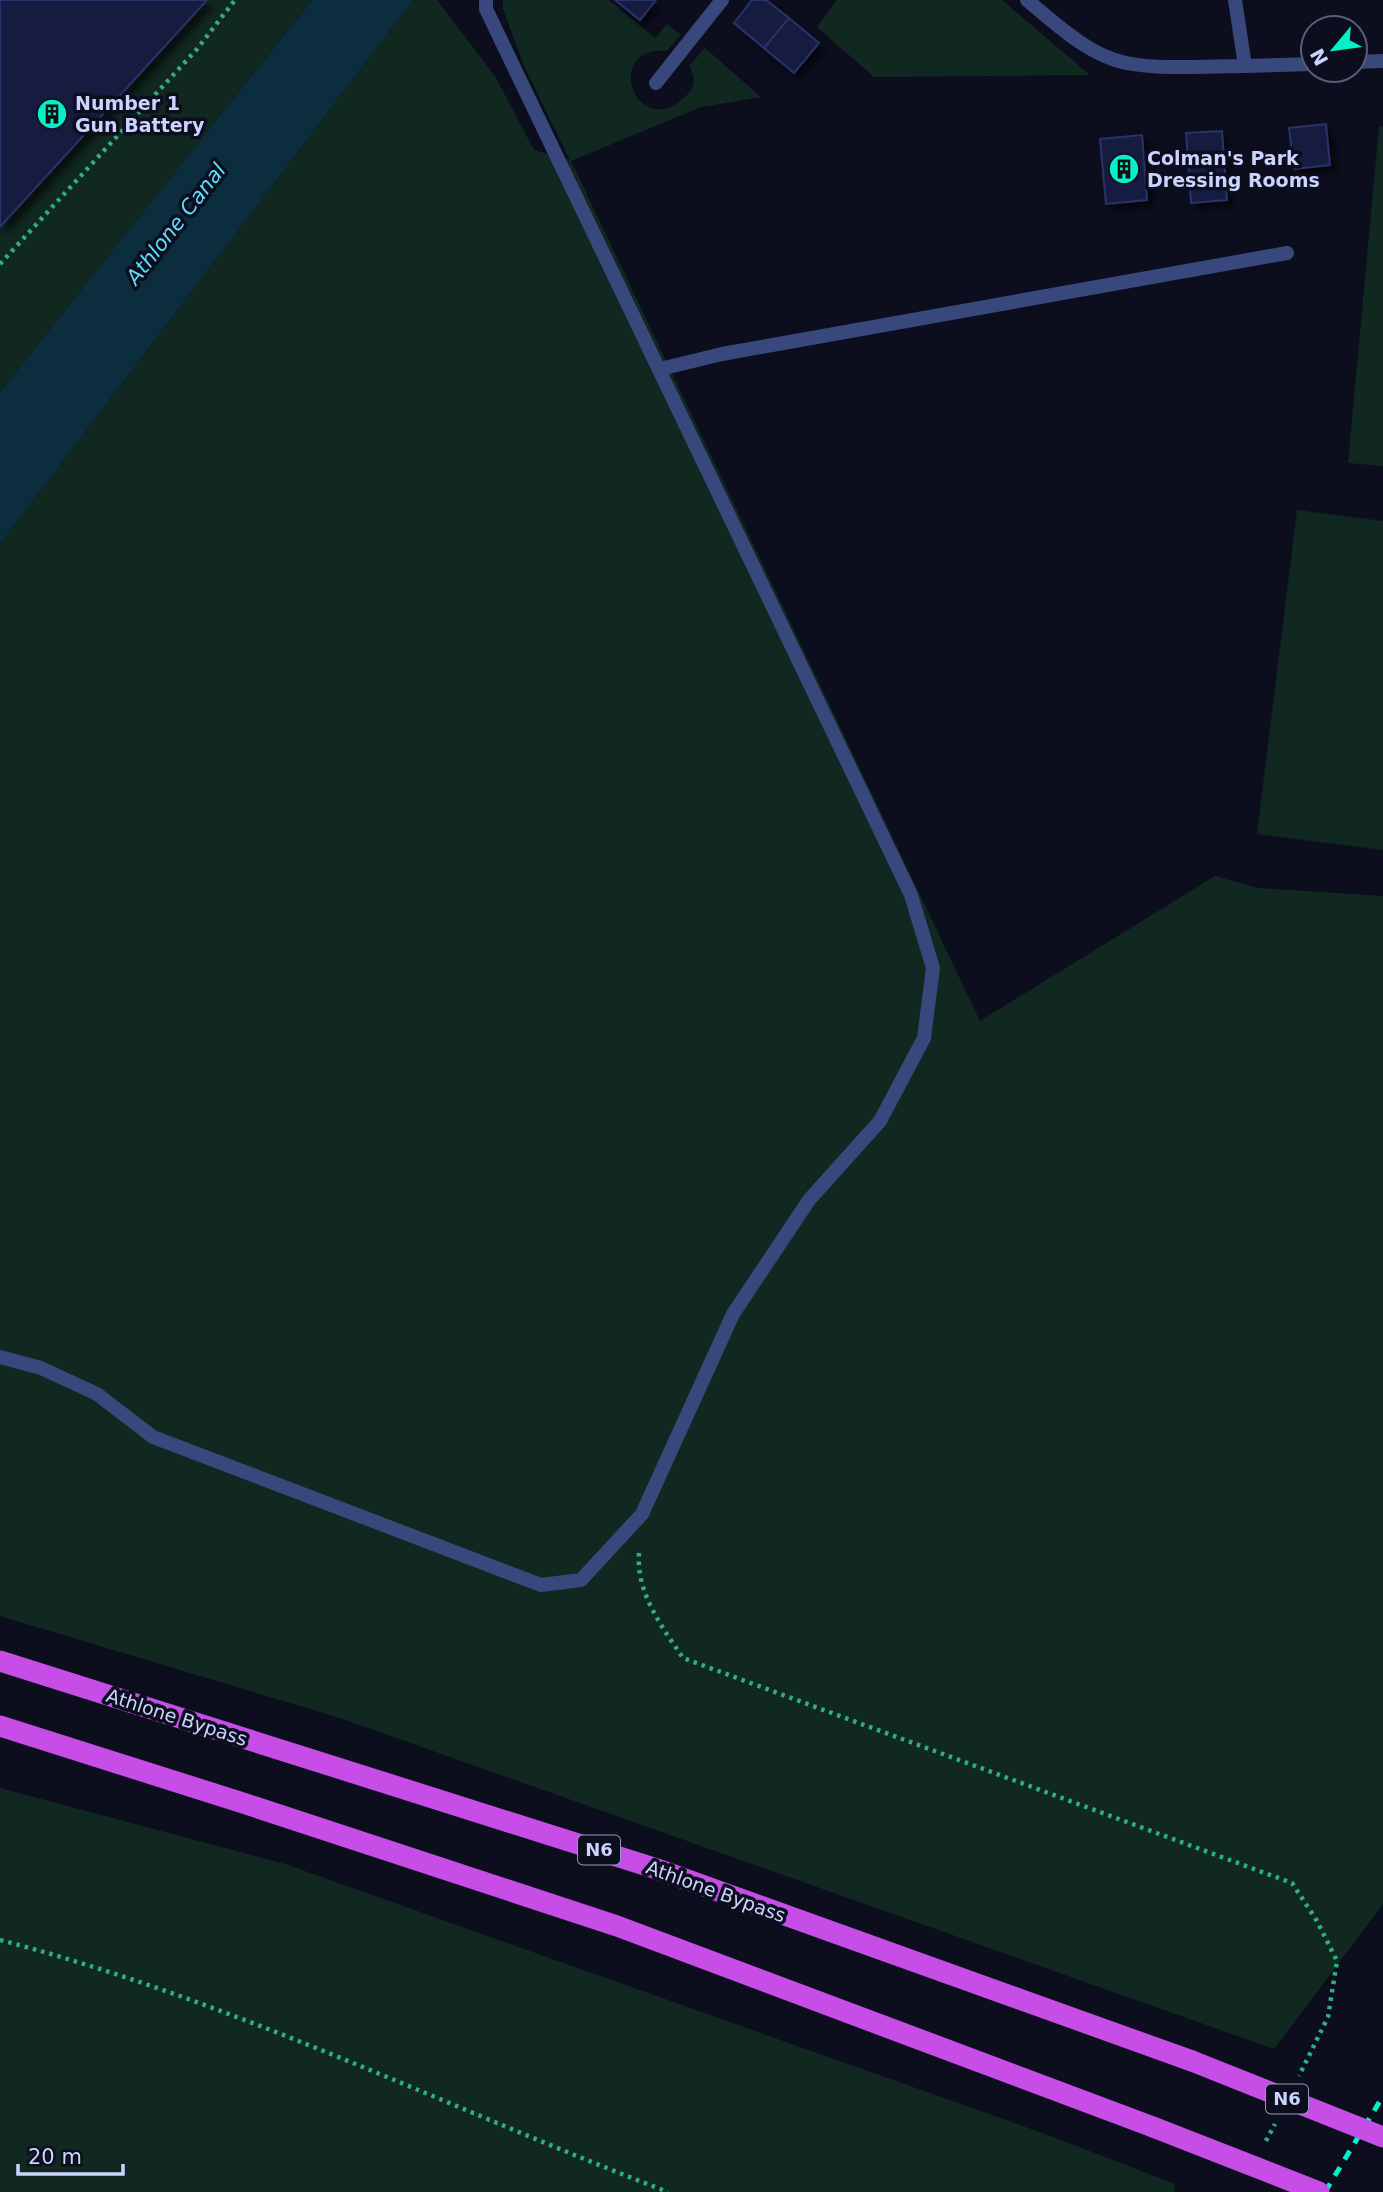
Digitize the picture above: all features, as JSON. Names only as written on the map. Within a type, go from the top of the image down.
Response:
[{"type":"highway","name":"Athlone Bypass","points":[[0,1661],[654,1868],[1192,2062],[1383,2137]]},
{"type":"highway","points":[[0,1726],[617,1926],[1319,2192]]},
{"type":"street","points":[[0,1357],[41,1368],[97,1394],[153,1437],[541,1585],[582,1580],[642,1514],[733,1314],[809,1200],[880,1121],[924,1038],[933,968],[911,895],[512,65],[486,9],[486,0]]},
{"type":"street","points":[[656,83],[722,0]]},
{"type":"street","points":[[1027,0],[1070,35],[1101,53],[1126,63],[1299,64]]},
{"type":"street","points":[[1235,0],[1245,66]]},
{"type":"street","points":[[660,369],[722,354],[1287,253]]},
{"type":"path","points":[[0,264],[197,48],[235,0]]},
{"type":"path","points":[[642,1514],[638,1566],[651,1610],[683,1658],[1292,1884],[1317,1921],[1337,1961],[1328,2017],[1297,2080]]},
{"type":"path","points":[[0,1940],[138,1982],[230,2014],[668,2192]]},
{"type":"path","points":[[1266,2142],[1278,2117]]},
{"type":"green space","points":[[0,0],[312,0],[0,392]]},
{"type":"green space","points":[[413,0],[437,0],[495,76],[534,150],[570,160],[524,66],[503,9],[503,0],[609,0],[655,38],[667,24],[681,35],[667,51],[647,53],[635,62],[631,75],[633,90],[641,102],[653,109],[669,107],[687,95],[694,81],[689,66],[705,48],[761,97],[701,107],[571,161],[980,1021],[1215,876],[1258,888],[1383,896],[1383,1904],[1274,2049],[340,1718],[0,1616],[0,544]]},
{"type":"green space","points":[[837,0],[1002,0],[1090,75],[874,77],[817,27]]},
{"type":"green space","points":[[1379,126],[1383,127],[1383,466],[1348,463]]},
{"type":"green space","points":[[1297,510],[1383,521],[1383,850],[1257,834]]},
{"type":"green space","points":[[0,1788],[285,1864],[1048,2135],[1175,2184],[1174,2192],[0,2192]]},
{"type":"water","name":"Athlone Canal","points":[[312,0],[413,0],[0,544],[0,392]]},
{"type":"building","name":"Number 1 Gun Battery","points":[[0,0],[207,0],[0,227]]},
{"type":"building","points":[[615,0],[656,0],[640,20]]},
{"type":"building","points":[[752,0],[766,0],[789,18],[764,48],[734,23]]},
{"type":"building","points":[[789,18],[819,43],[794,73],[764,48]]},
{"type":"building","points":[[1326,124],[1330,165],[1294,169],[1289,128]]},
{"type":"building","name":"Colman's Park Dressing Rooms","points":[[1222,131],[1227,200],[1191,203],[1186,133]]},
{"type":"building","name":"Colman's Park Dressing Rooms","points":[[1142,135],[1147,200],[1106,204],[1100,139]]},
{"type":"railway","points":[[1325,2192],[1383,2096]]},
{"type":"place","name":"Number 1 Gun Battery","points":[[52,114]]},
{"type":"place","name":"Colman's Park Dressing Rooms","points":[[1124,169]]}]
